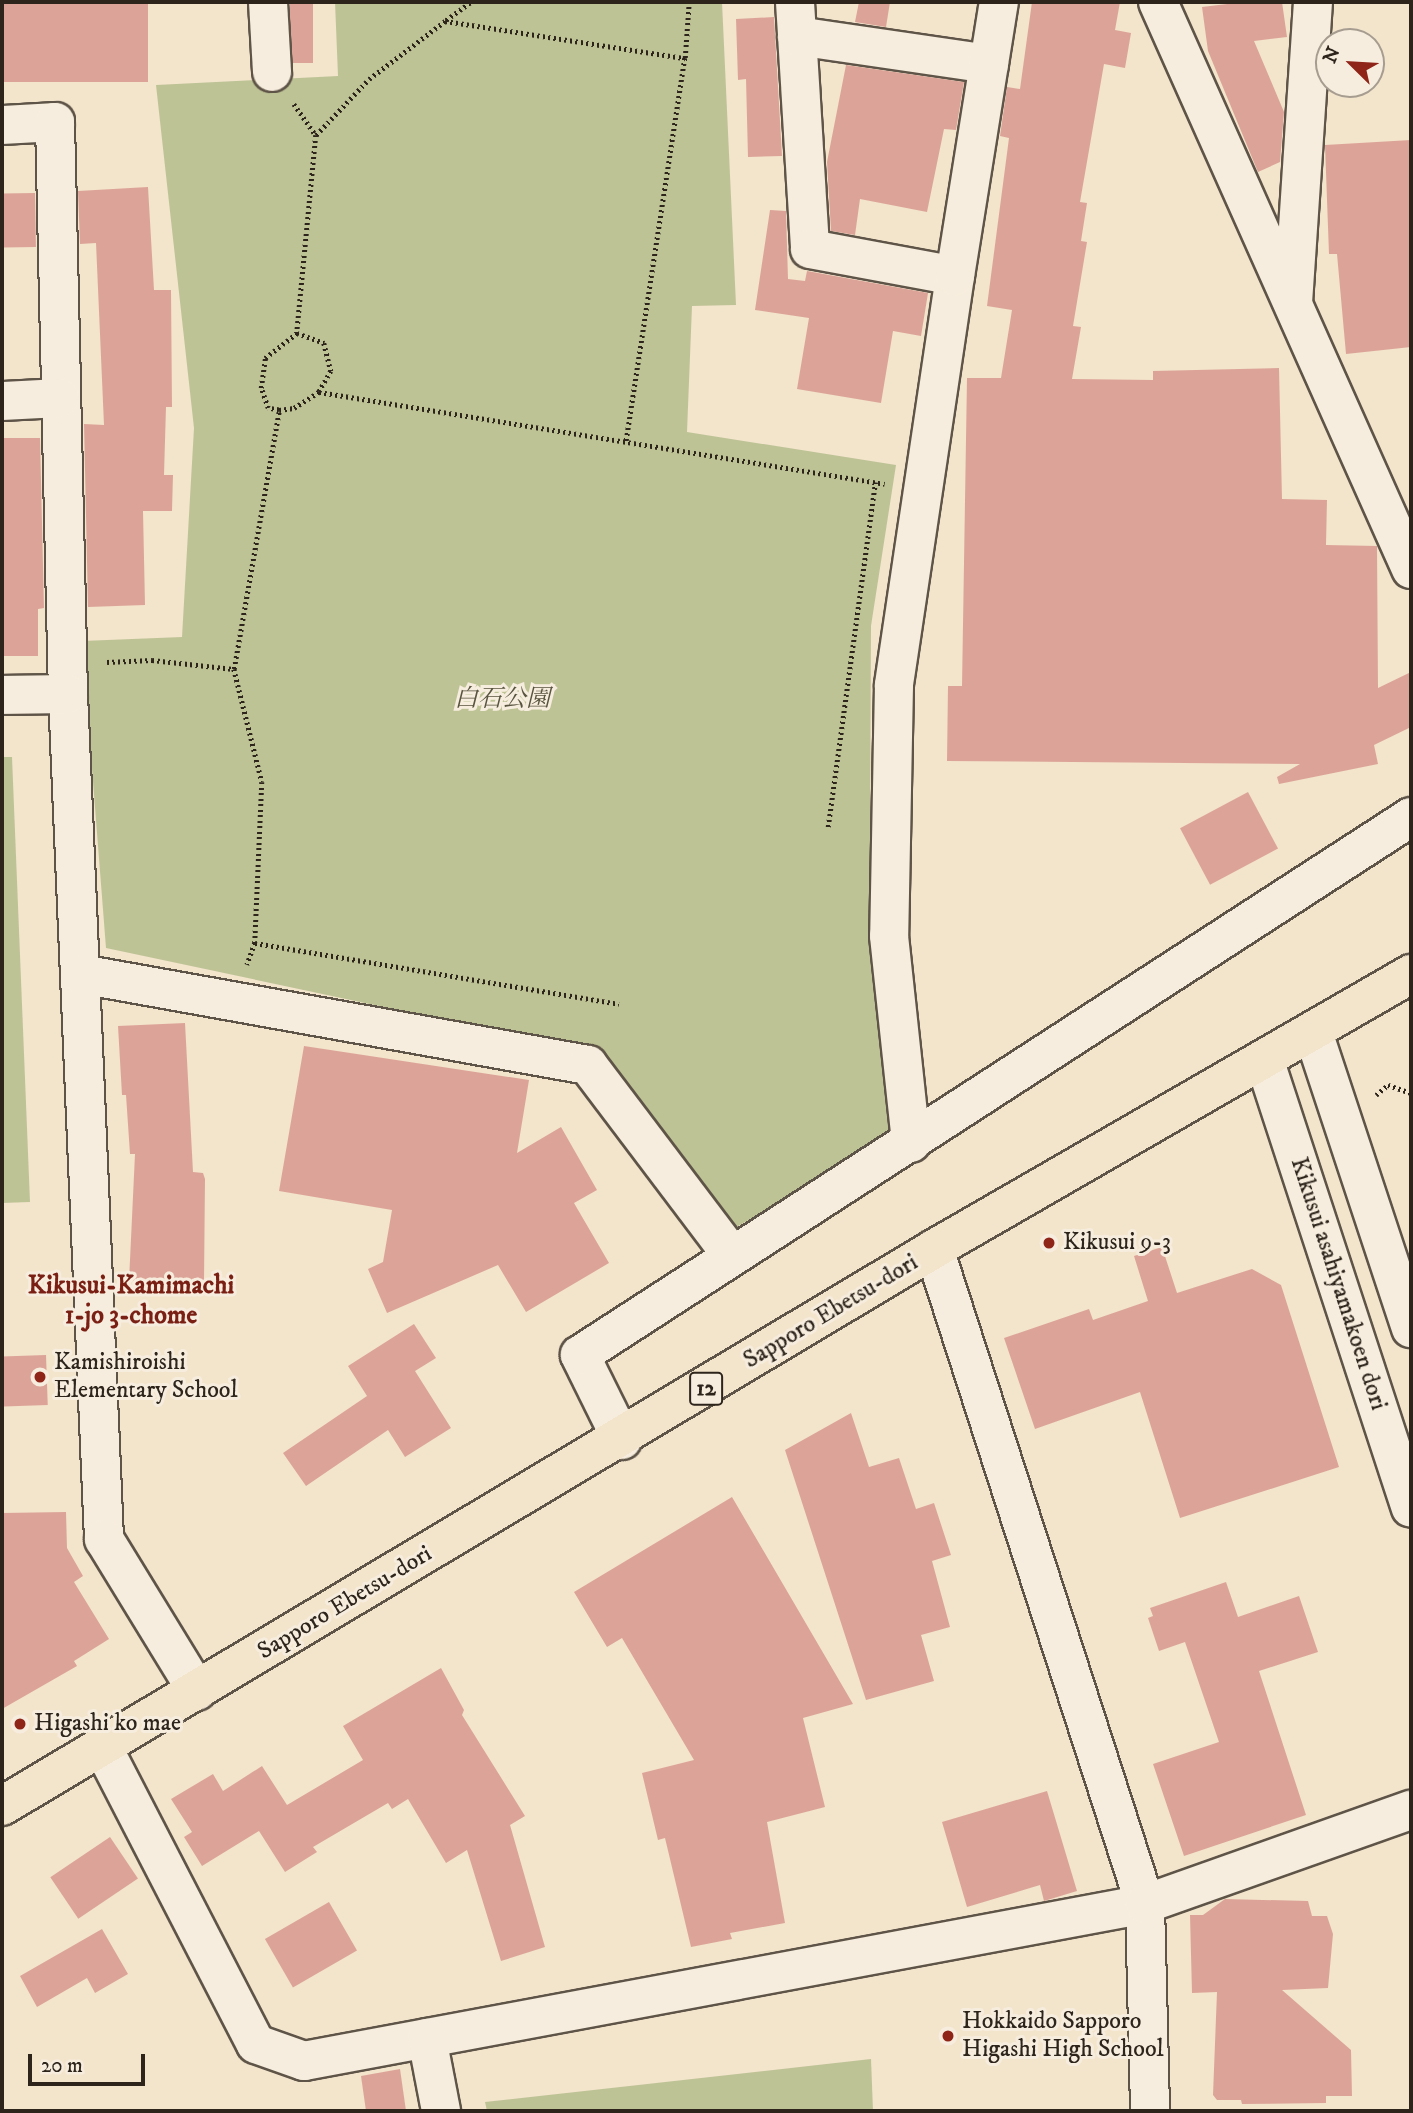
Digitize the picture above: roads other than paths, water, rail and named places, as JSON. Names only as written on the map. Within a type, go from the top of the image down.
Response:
[{"type":"highway","name":"Sapporo Ebetsu-dori","points":[[2,1806],[622,1440],[934,1249],[1411,974]]},
{"type":"street","points":[[268,2],[272,72]]},
{"type":"street","points":[[911,1143],[889,936],[894,685],[999,2]]},
{"type":"street","points":[[1158,2],[1293,311],[1411,569]]},
{"type":"street","points":[[1293,311],[1313,2]]},
{"type":"street","points":[[956,276],[810,249],[796,19],[989,64]]},
{"type":"street","points":[[2,125],[55,122],[68,679],[104,1539],[197,1690]]},
{"type":"street","points":[[2,401],[60,398]]},
{"type":"street","points":[[2,695],[68,679]]},
{"type":"street","points":[[622,1440],[580,1354],[731,1254],[911,1143],[1411,817]]},
{"type":"street","points":[[80,974],[588,1065],[731,1254]]},
{"type":"street","points":[[1313,1032],[1411,1328]]},
{"type":"street","name":"Kikusui asahiyamakoen dori","points":[[1264,1059],[1411,1508]]},
{"type":"street","points":[[934,1249],[1144,1904],[1150,2111]]},
{"type":"street","points":[[102,1746],[256,2044],[304,2061],[1144,1904],[1411,1810]]},
{"type":"street","points":[[426,2038],[441,2111]]},
{"type":"place","name":"Kikusui 9-3","points":[[1049,1243]]},
{"type":"place","name":"Kamishiroishi Elementary School","points":[[40,1377]]},
{"type":"place","name":"Higashi ko mae","points":[[20,1724]]},
{"type":"place","name":"Hokkaido Sapporo Higashi High School","points":[[948,2036]]},
{"type":"district","name":"Kikusui-Kamimachi 1-jo 3-chome","points":[[131,1301]]},
{"type":"park label","name":"白石公園","points":[[502,700]]}]
